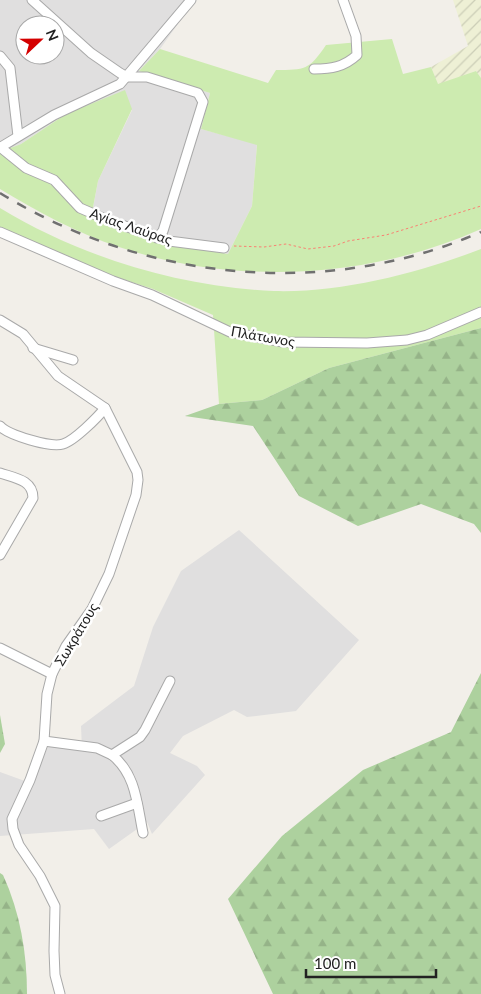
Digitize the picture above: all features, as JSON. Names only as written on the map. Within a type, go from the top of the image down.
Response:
[{"type":"street","points":[[32,0],[97,58],[127,77],[147,77],[198,93],[202,96],[204,102],[163,231],[157,238]]},
{"type":"street","points":[[314,69],[338,66],[349,62],[357,55],[356,36],[343,0]]},
{"type":"street","points":[[0,147],[68,108],[120,84],[185,2]]},
{"type":"street","points":[[0,56],[10,68],[18,136]]},
{"type":"street","name":"Αγίας Λαύρας","points":[[0,147],[11,158],[26,168],[54,180],[80,208],[157,238],[224,248]]},
{"type":"street","name":"Πλάτωνος","points":[[0,232],[113,281],[152,294],[230,332],[283,342],[367,343],[407,340],[427,335],[481,312]]},
{"type":"street","name":"Σωκράτους","points":[[0,320],[19,330],[58,376],[105,408],[136,472],[138,488],[104,586],[92,609],[66,646],[52,674],[48,694],[44,741],[30,780],[13,816],[12,824],[19,845],[40,876],[55,906],[55,975],[60,994]]},
{"type":"street","points":[[33,348],[73,360]]},
{"type":"street","points":[[0,426],[14,435],[60,445],[69,441],[105,408]]},
{"type":"street","points":[[0,472],[29,484],[33,490],[33,498],[0,555]]},
{"type":"street","points":[[0,648],[52,674]]},
{"type":"street","points":[[112,755],[140,737],[170,681]]},
{"type":"street","points":[[44,741],[80,744],[97,748],[112,755],[122,763],[131,777],[143,833]]},
{"type":"street","points":[[101,816],[137,803]]},
{"type":"path","points":[[224,248],[286,244],[308,249],[334,246],[348,241],[379,237],[481,206]]},
{"type":"shaded area","points":[[0,0],[195,0],[160,49],[139,71],[210,93],[201,129],[257,144],[252,206],[228,254],[156,242],[91,219],[98,181],[132,110],[66,114],[21,144],[0,152]]},
{"type":"shaded area","points":[[239,530],[359,640],[296,711],[247,717],[234,710],[183,736],[170,753],[197,766],[205,775],[152,834],[147,822],[109,849],[94,829],[0,836],[0,772],[33,784],[48,746],[82,749],[81,726],[134,686],[153,627],[181,571]]},
{"type":"green space","points":[[453,0],[481,0],[481,78],[476,71],[438,85],[431,67],[468,46]]},
{"type":"green space","points":[[392,39],[403,74],[431,67],[438,84],[476,71],[481,78],[481,229],[438,246],[394,258],[348,267],[302,271],[255,272],[209,268],[163,259],[119,247],[58,221],[0,189],[0,152],[21,144],[66,114],[125,90],[132,109],[98,181],[91,218],[156,242],[228,254],[252,206],[257,145],[201,129],[210,93],[139,71],[160,49],[268,83],[276,70],[294,70],[306,67],[326,45]]},
{"type":"green space","points":[[0,208],[64,241],[97,255],[167,276],[238,288],[300,291],[353,285],[432,266],[481,249],[481,328],[329,368],[262,400],[219,404],[213,315],[153,289],[116,277],[12,234],[0,227]]},
{"type":"green space","points":[[481,328],[481,533],[474,524],[421,504],[358,526],[299,496],[253,426],[185,416],[219,404],[262,400],[329,368]]},
{"type":"green space","points":[[481,673],[481,994],[273,994],[228,899],[282,836],[363,770],[451,732]]},
{"type":"green space","points":[[0,715],[5,744],[0,753]]},
{"type":"green space","points":[[0,873],[3,875],[9,889],[18,918],[26,963],[27,994],[0,994]]},
{"type":"railway","points":[[0,193],[55,223],[114,246],[174,262],[236,271],[298,273],[361,267],[422,253],[481,232]]}]
